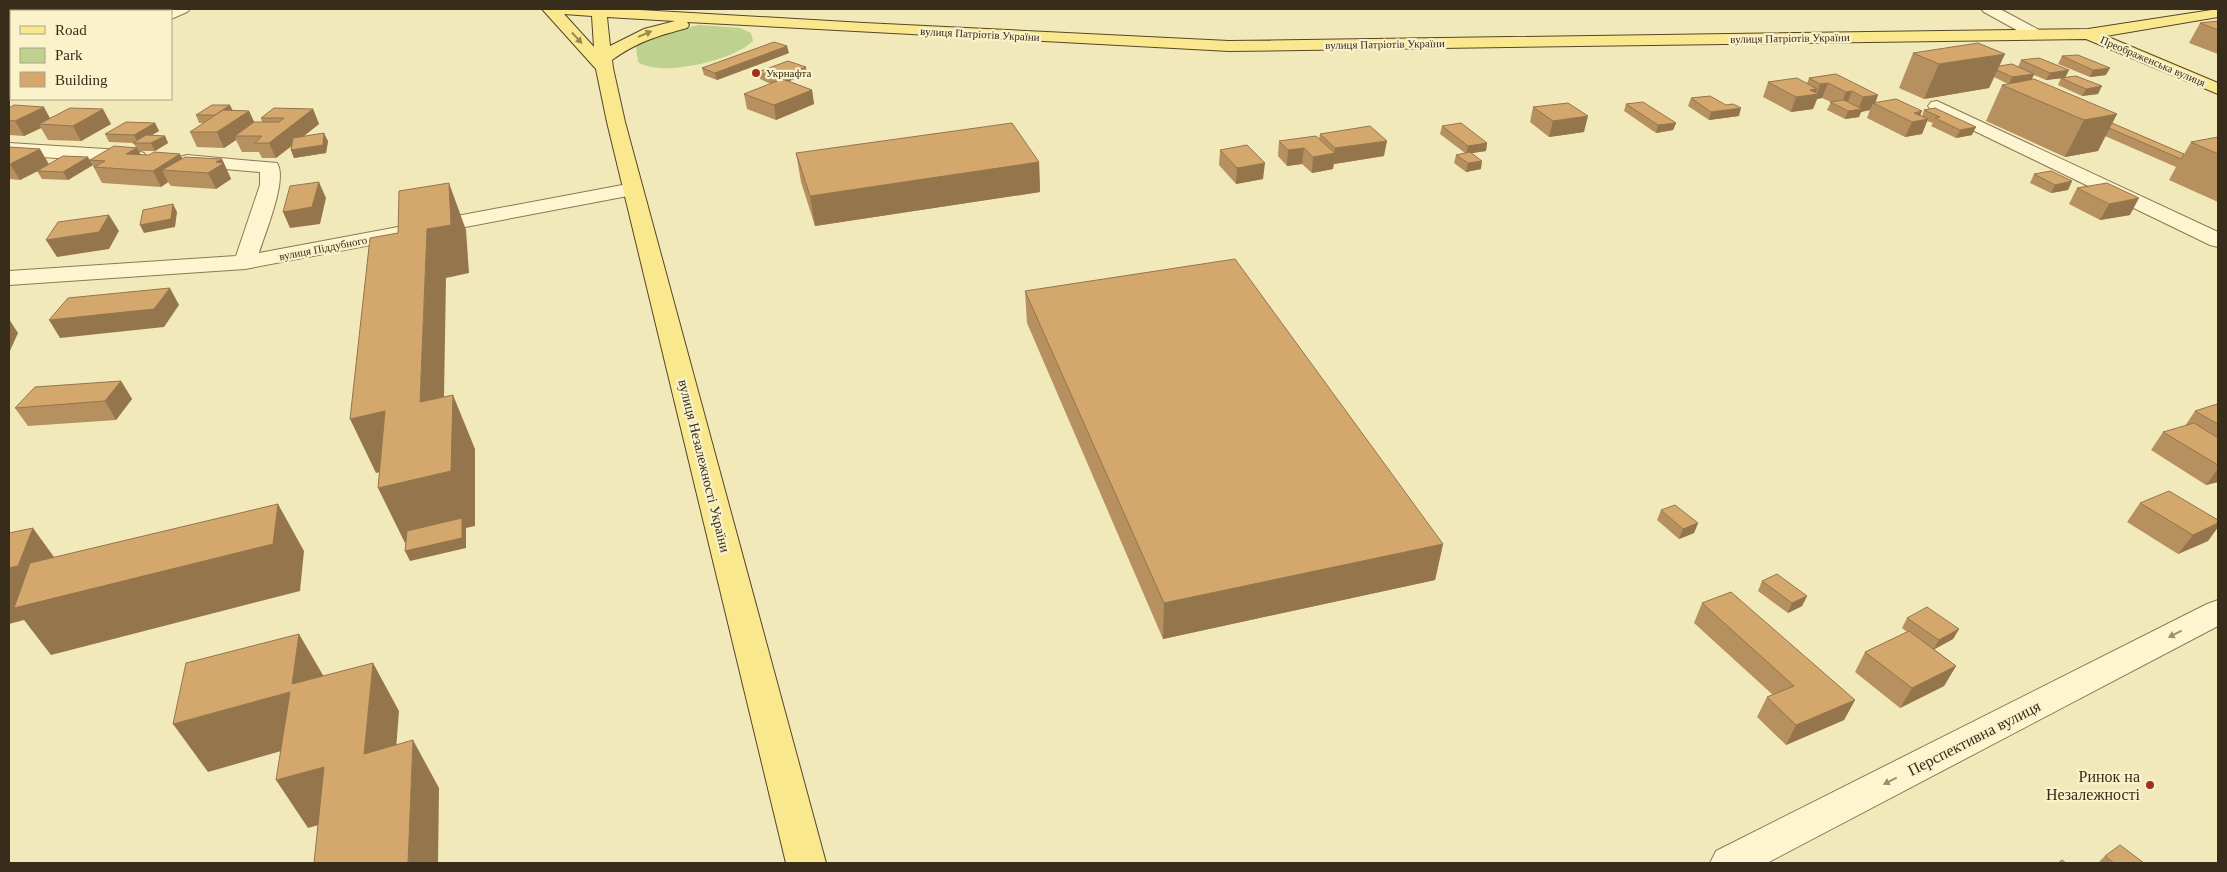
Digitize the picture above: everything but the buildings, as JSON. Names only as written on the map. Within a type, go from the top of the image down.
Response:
[{"type":"main road","name":"вулиця Патріотів України","points":[[550,9],[598,10],[864,28],[1230,46],[2088,34],[2218,12]]},
{"type":"main road","name":"вулиця Незалежності України","points":[[550,9],[604,63]]},
{"type":"main road","name":"вулиця Незалежності України","points":[[598,10],[604,63],[633,189],[806,863]]},
{"type":"main road","points":[[604,63],[624,43],[652,31],[676,25],[729,20]]},
{"type":"main road","name":"Преображенська вулиця","points":[[2088,34],[2218,89]]},
{"type":"street","points":[[1990,9],[2037,35]]},
{"type":"street","points":[[1937,106],[2218,240]]},
{"type":"street","points":[[9,149],[270,167],[270,185],[245,262]]},
{"type":"street","name":"вулиця Піддубного","points":[[9,278],[125,268],[245,262],[633,189]]},
{"type":"street","name":"Перспективна вулиця","points":[[1730,863],[2218,612]]},
{"type":"green space","points":[[700,25],[740,28],[751,33],[753,41],[730,55],[697,65],[663,68],[638,62],[636,47],[642,42],[666,32]]},
{"type":"place","name":"Укрнафта","points":[[756,73]]},
{"type":"place","name":"Ринок на Незалежності","points":[[2150,785]]}]
